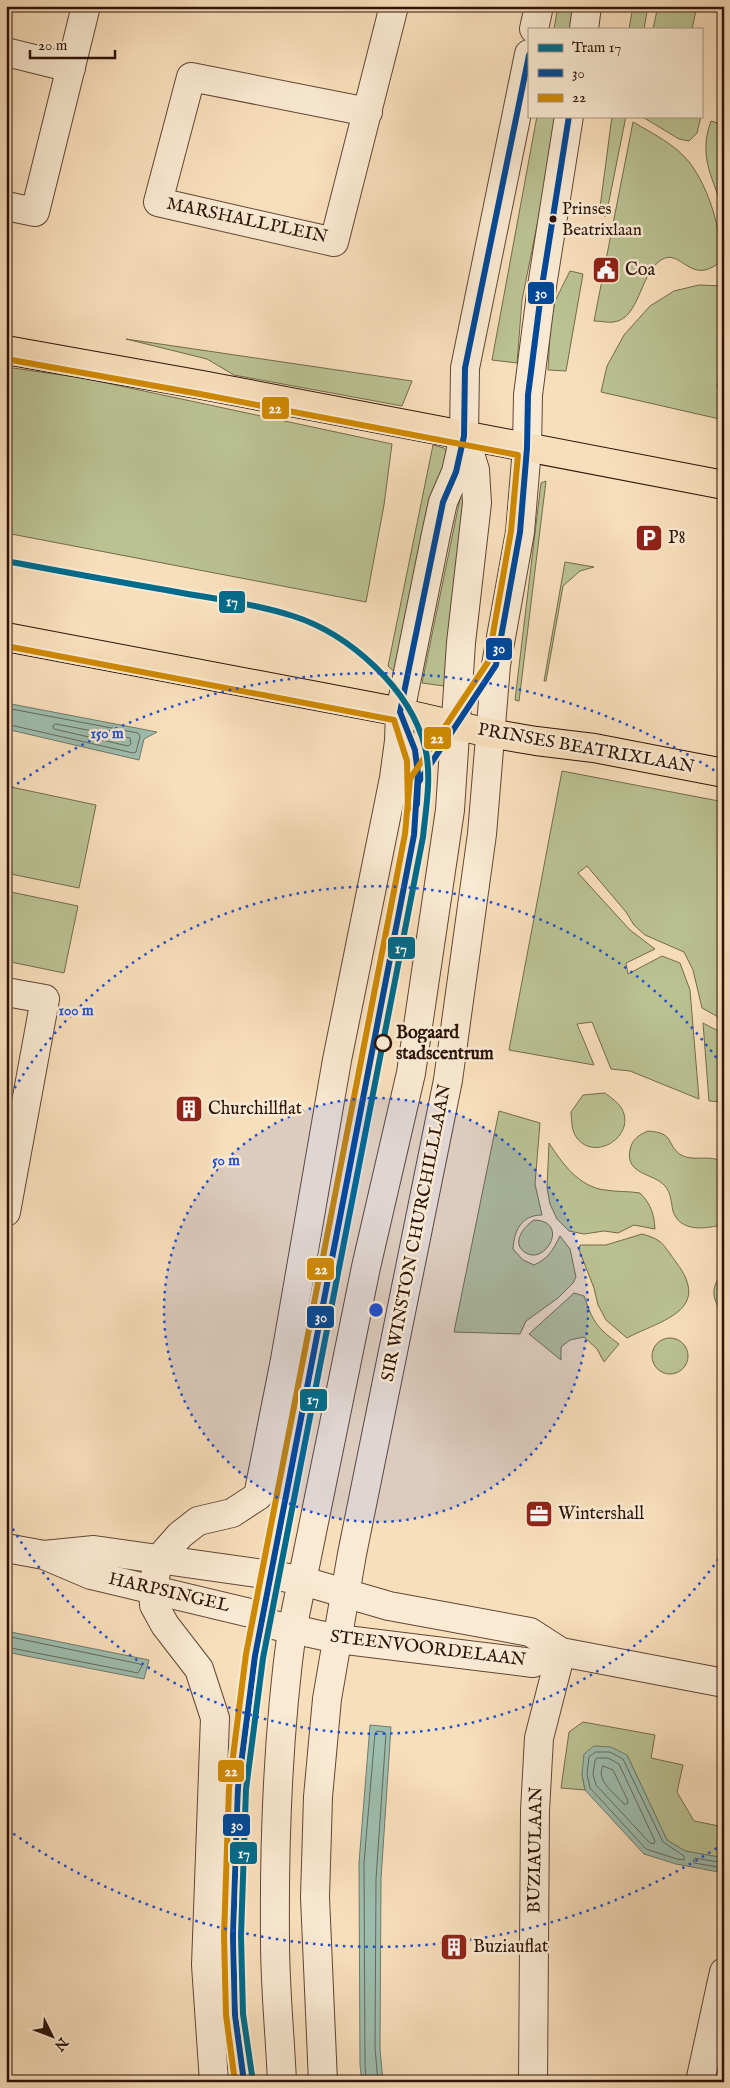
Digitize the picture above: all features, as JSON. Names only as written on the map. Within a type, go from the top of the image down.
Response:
[{"type":"main road","points":[[6,350],[202,384],[724,485]]},
{"type":"main road","name":"PRINSES BEATRIXLAAN","points":[[6,637],[400,712],[489,733],[594,748],[724,773]]},
{"type":"street","points":[[6,206],[35,212],[86,6]]},
{"type":"street","name":"MARSHALLPLEIN","points":[[368,112],[191,77],[158,202],[334,242],[368,112],[394,6]]},
{"type":"street","points":[[534,28],[539,6]]},
{"type":"street","points":[[584,28],[588,6]]},
{"type":"street","points":[[6,52],[71,68]]},
{"type":"street","name":"SIR WINSTON CHURCHILLLAAN","points":[[158,1560],[180,1535],[198,1521],[232,1513],[258,1496],[285,1360],[337,1060],[394,778],[400,712],[443,502],[456,472],[464,436],[465,368],[528,59]]},
{"type":"street","name":"SIR WINSTON CHURCHILLLAAN","points":[[323,2082],[315,1897],[318,1797],[327,1699],[345,1594],[448,1080],[482,834],[496,665],[520,532],[527,448],[528,395],[542,286],[569,118]]},
{"type":"street","name":"SIR WINSTON CHURCHILLLAAN","points":[[282,2082],[275,1942],[278,1810],[286,1680],[292,1630],[366,1267],[411,1073],[453,789],[461,643],[478,503],[475,470],[464,436]]},
{"type":"street","points":[[6,992],[45,999],[6,1212]]},
{"type":"street","name":"HARPSINGEL","points":[[6,1548],[44,1555],[91,1575],[263,1616],[269,1624],[292,1630]]},
{"type":"street","name":"HARPSINGEL","points":[[44,1555],[94,1550],[303,1581]]},
{"type":"street","points":[[158,1560],[153,1590],[154,1605],[165,1625],[199,1669],[215,1718],[206,1965],[214,2082]]},
{"type":"street","name":"STEENVOORDELAAN","points":[[303,1581],[409,1610],[530,1632],[561,1652],[724,1683]]},
{"type":"street","name":"STEENVOORDELAAN","points":[[292,1630],[338,1639],[533,1663],[561,1652]]},
{"type":"street","name":"BUZIAULAAN","points":[[533,2082],[534,1811],[538,1747],[561,1652]]},
{"type":"street","points":[[700,2082],[724,1972]]},
{"type":"green space","points":[[558,6],[580,6],[576,28],[554,28]]},
{"type":"green space","points":[[633,6],[648,6],[644,28],[629,28]]},
{"type":"green space","points":[[658,6],[697,6],[692,28],[653,28]]},
{"type":"green space","points":[[537,118],[559,118],[522,300],[517,363],[492,360]]},
{"type":"green space","points":[[612,118],[626,118],[606,216],[599,215]]},
{"type":"green space","points":[[644,118],[701,118],[697,133],[689,141],[679,139]]},
{"type":"green space","points":[[711,121],[724,125],[724,214],[707,158],[707,135]]},
{"type":"green space","points":[[633,122],[678,151],[697,173],[713,210],[719,237],[720,262],[710,269],[701,270],[693,269],[674,258],[668,257],[661,260],[648,275],[634,305],[623,319],[614,322],[594,321]]},
{"type":"green space","points":[[570,271],[583,274],[566,371],[548,370],[551,316],[555,301]]},
{"type":"green space","points":[[699,285],[724,286],[724,362],[717,386],[724,388],[724,420],[601,392],[607,366],[624,335],[650,306],[674,291]]},
{"type":"green space","points":[[126,339],[412,381],[402,406],[234,375],[207,359]]},
{"type":"green space","points":[[6,367],[83,378],[392,444],[384,505],[366,602],[6,533]]},
{"type":"green space","points":[[433,445],[444,448],[453,462],[402,679],[388,666]]},
{"type":"green space","points":[[546,481],[519,701],[515,700],[541,483]]},
{"type":"green space","points":[[462,489],[467,491],[451,687],[422,683]]},
{"type":"green space","points":[[565,562],[594,567],[580,571],[563,586],[546,681],[544,681]]},
{"type":"green space","points":[[562,771],[724,802],[724,1020],[702,1008],[693,970],[684,952],[645,935],[634,925],[626,912],[587,866],[578,873],[630,930],[655,949],[626,963],[628,974],[662,956],[680,963],[690,990],[699,1099],[630,1071],[611,1069],[592,1022],[577,1024],[594,1065],[509,1050]]},
{"type":"green space","points":[[6,786],[96,805],[79,888],[6,873]]},
{"type":"green space","points":[[6,891],[78,906],[64,973],[6,961]]},
{"type":"green space","points":[[703,1023],[724,1034],[724,1102],[709,1101]]},
{"type":"green space","points":[[605,1093],[617,1102],[622,1109],[625,1119],[623,1128],[619,1136],[612,1143],[594,1147],[585,1145],[577,1138],[574,1132],[571,1112],[583,1095]]},
{"type":"green space","points":[[499,1111],[540,1123],[535,1184],[542,1215],[529,1218],[520,1225],[515,1236],[513,1249],[523,1260],[534,1265],[550,1254],[560,1236],[570,1249],[576,1277],[573,1283],[558,1298],[526,1321],[520,1334],[454,1332]]},
{"type":"green space","points":[[648,1131],[663,1134],[681,1155],[724,1162],[724,1224],[695,1228],[682,1223],[673,1211],[670,1195],[665,1186],[636,1169],[630,1158],[632,1143]]},
{"type":"green space","points":[[549,1143],[572,1173],[587,1184],[605,1190],[640,1193],[647,1201],[651,1210],[655,1229],[634,1225],[618,1233],[604,1231],[584,1234],[569,1231],[557,1219],[550,1204],[547,1188]]},
{"type":"green space","points":[[534,1220],[545,1222],[551,1227],[553,1234],[547,1248],[541,1253],[534,1255],[526,1253],[521,1249],[519,1240],[526,1226]]},
{"type":"green space","points":[[642,1234],[659,1241],[665,1247],[686,1279],[689,1292],[686,1303],[678,1312],[627,1338],[606,1320],[598,1305],[594,1288],[579,1250],[580,1245],[606,1245]]},
{"type":"green space","points":[[724,1272],[724,1312],[716,1303],[714,1292],[717,1282]]},
{"type":"green space","points":[[574,1293],[584,1296],[597,1324],[619,1344],[604,1362],[597,1349],[584,1337],[570,1340],[561,1347],[561,1360],[529,1334]]},
{"type":"green space","points":[[670,1338],[677,1339],[683,1343],[687,1349],[687,1363],[683,1369],[677,1373],[670,1374],[663,1373],[657,1369],[653,1363],[652,1356],[653,1349],[657,1343],[663,1339]]},
{"type":"green space","points":[[583,1722],[655,1735],[651,1758],[683,1765],[677,1792],[694,1821],[724,1827],[724,1858],[685,1851],[667,1840],[627,1755],[582,1774],[585,1790],[561,1788],[569,1732]]},
{"type":"water","points":[[6,703],[157,732],[144,739],[139,760],[6,729]]},
{"type":"water","points":[[6,1631],[149,1660],[144,1679],[6,1652]]},
{"type":"water","points":[[370,1725],[391,1727],[381,1879],[380,2049],[383,2082],[362,2082],[360,2065],[359,1863]]},
{"type":"water","points":[[594,1746],[611,1747],[627,1755],[667,1840],[685,1851],[724,1858],[724,1873],[676,1864],[644,1854],[585,1790],[582,1774],[584,1754]]},
{"type":"tram line","name":"17","points":[[6,561],[246,604],[277,611],[314,624],[355,650],[391,684],[406,704],[417,725],[427,758],[428,792],[423,837],[263,1658],[246,1789],[241,1936],[243,2014],[253,2082]]},
{"type":"transit line","name":"30","points":[[244,2082],[235,2015],[233,1936],[238,1788],[255,1656],[414,835],[418,774],[415,750],[400,712],[443,502],[456,472],[464,436],[465,368],[528,60]]},
{"type":"transit line","name":"30","points":[[417,804],[418,783],[496,665],[520,532],[527,448],[528,395],[542,286],[569,118]]},
{"type":"transit line","name":"22","points":[[6,359],[518,455],[511,531],[488,662],[410,779],[405,834],[246,1654],[229,1788],[224,1936],[226,2015],[235,2082]]},
{"type":"transit line","name":"22","points":[[6,646],[394,720],[407,761],[408,809]]},
{"type":"place","name":"Prinses Beatrixlaan","points":[[553,219]]},
{"type":"place","name":"Coa","points":[[606,270]]},
{"type":"place","name":"P8","points":[[649,538]]},
{"type":"place","name":"Bogaard stadscentrum","points":[[383,1043]]},
{"type":"place","name":"Churchillflat","points":[[189,1109]]},
{"type":"place","name":"Wintershall","points":[[539,1514]]},
{"type":"place","name":"Buziauflat","points":[[454,1947]]}]
